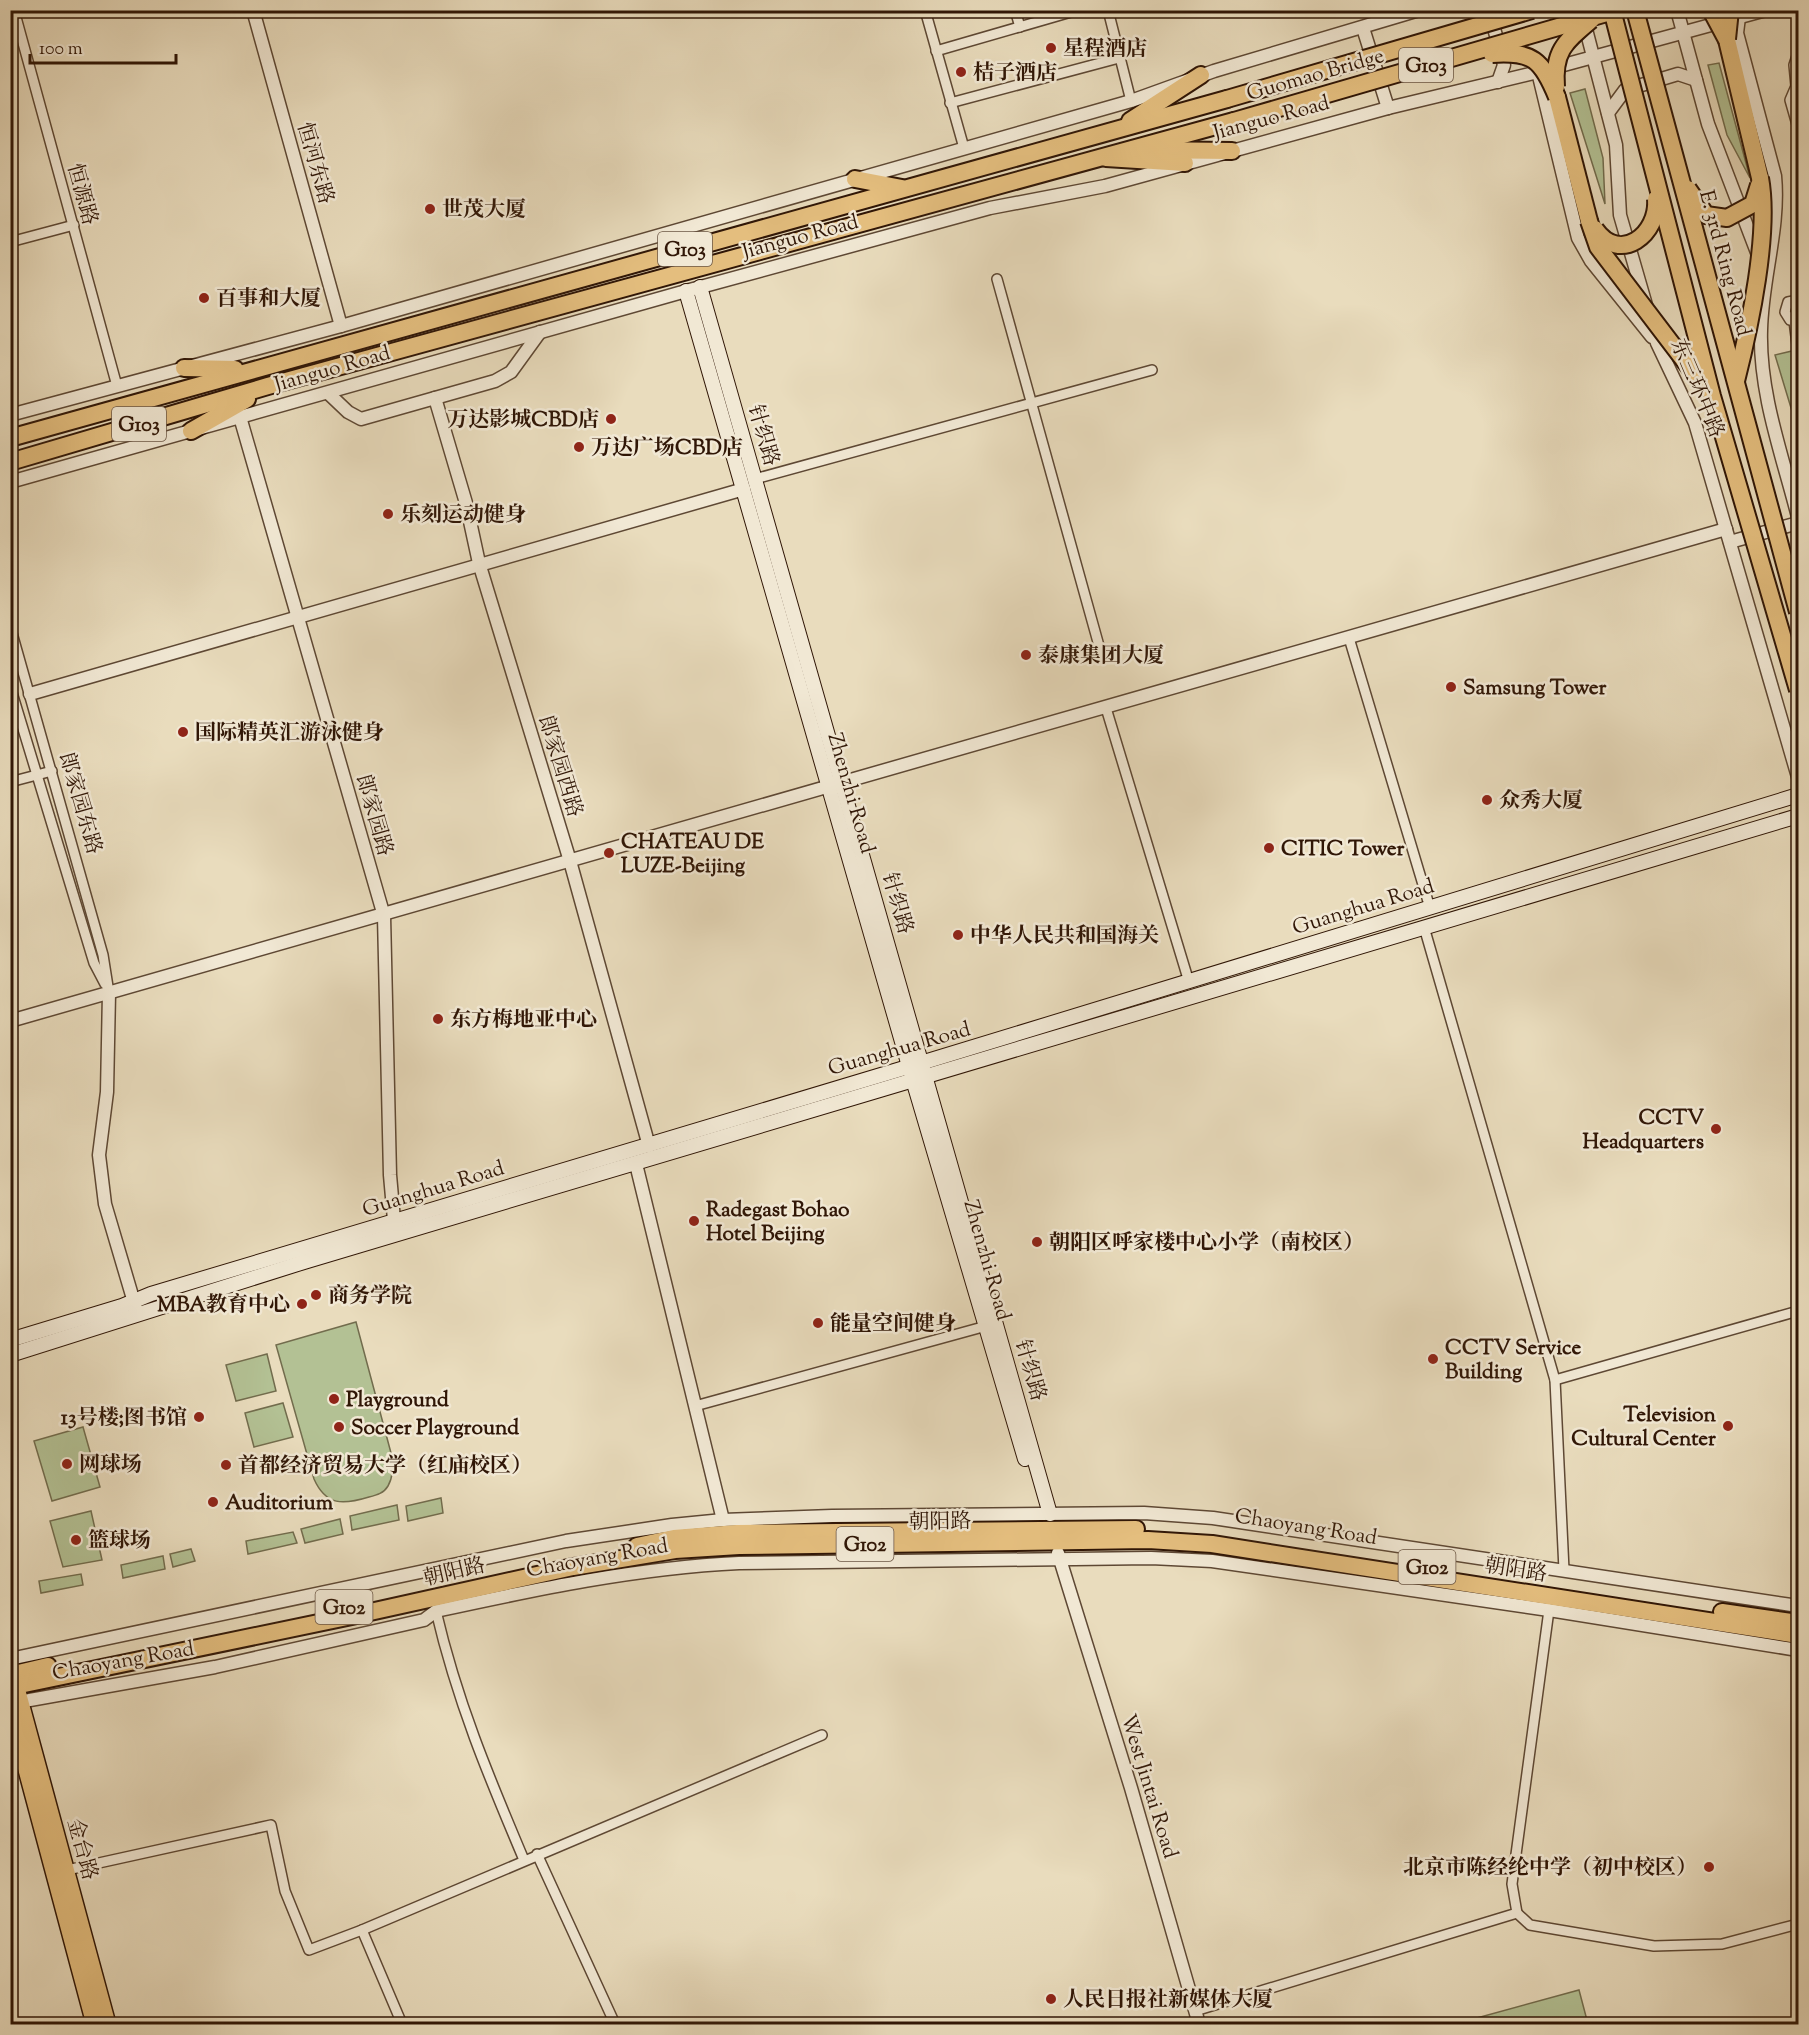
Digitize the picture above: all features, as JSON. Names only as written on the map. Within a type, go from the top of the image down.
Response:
[{"type":"highway","points":[[1487,17],[1503,10]]},
{"type":"highway","name":"G103","points":[[1487,17],[1532,10]]},
{"type":"highway","points":[[1612,10],[1712,396],[1798,690]]},
{"type":"highway","name":"Guomao Bridge","points":[[1234,121],[1458,56],[1588,13],[1617,10]]},
{"type":"highway","name":"E. 3rd Ring Road","points":[[1635,10],[1798,612]]},
{"type":"highway","points":[[1711,10],[1727,39],[1764,200],[1762,233],[1745,344],[1736,383]]},
{"type":"highway","points":[[1557,97],[1557,57],[1588,13]]},
{"type":"highway","points":[[1727,39],[1734,14]]},
{"type":"highway","name":"Jianguo Road","points":[[10,438],[1227,99],[1487,17]]},
{"type":"highway","points":[[1458,56],[1518,52],[1539,61],[1557,97],[1598,247],[1712,396]]},
{"type":"highway","points":[[1116,130],[1202,75]]},
{"type":"highway","name":"Jianguo Road","points":[[10,462],[268,386],[1093,157],[1234,121]]},
{"type":"highway","points":[[1120,150],[1232,151]]},
{"type":"highway","points":[[1093,157],[1185,163]]},
{"type":"highway","points":[[1675,162],[1696,204],[1707,215],[1716,218],[1727,218],[1747,209],[1756,197],[1760,178]]},
{"type":"highway","points":[[1589,220],[1600,236],[1614,245],[1631,243],[1644,235],[1655,215],[1657,202],[1652,168]]},
{"type":"highway","points":[[855,179],[906,189]]},
{"type":"highway","points":[[184,368],[254,369]]},
{"type":"highway","points":[[191,431],[268,386]]},
{"type":"highway","name":"朝阳路","points":[[13,1684],[737,1533],[1049,1526],[1148,1540],[1212,1544],[1798,1635]]},
{"type":"highway","name":"Chaoyang Road","points":[[1049,1526],[1212,1534],[1798,1623]]},
{"type":"main road","name":"针织路","points":[[693,289],[755,479],[835,785]]},
{"type":"main road","name":"Zhenzhi Road","points":[[693,289],[744,489],[835,785],[1049,1526]]},
{"type":"main road","name":"Guanghua Road","points":[[10,1340],[134,1301],[394,1228],[636,1164],[1189,981],[1798,795]]},
{"type":"main road","name":"Guanghua Road","points":[[10,1355],[138,1316],[394,1228],[649,1146],[1424,927],[1798,816]]},
{"type":"main road","name":"金台路","points":[[13,1684],[67,1870],[108,2025]]},
{"type":"main road","points":[[13,1684],[94,2025]]},
{"type":"street","name":"恒源路","points":[[14,10],[117,386]]},
{"type":"street","name":"恒河东路","points":[[253,10],[341,326]]},
{"type":"street","points":[[925,10],[964,148]]},
{"type":"street","points":[[1015,10],[1020,27]]},
{"type":"street","points":[[936,51],[1078,10]]},
{"type":"street","points":[[1108,10],[1131,101]]},
{"type":"street","name":"Jianguo Road","points":[[10,415],[341,326],[1131,101],[1202,75],[1419,10]]},
{"type":"street","points":[[1677,10],[1708,124],[1767,278]]},
{"type":"street","name":"Jianguo Road","points":[[10,482],[693,289],[990,208],[1105,186],[1388,108],[1594,57],[1683,32],[1734,14],[1766,10]]},
{"type":"street","name":"东三环中路","points":[[1588,13],[1594,57],[1616,145],[1620,215],[1657,343],[1695,423],[1798,777]]},
{"type":"street","points":[[1734,14],[1776,185],[1777,217],[1761,331],[1767,399],[1798,518]]},
{"type":"street","points":[[1487,17],[1504,64],[1498,81]]},
{"type":"street","points":[[1363,28],[1388,108]]},
{"type":"street","points":[[1798,53],[1794,65],[1796,86],[1790,100],[1798,128]]},
{"type":"street","points":[[951,103],[1119,58]]},
{"type":"street","points":[[1538,72],[1578,238],[1591,261],[1657,343]]},
{"type":"street","points":[[1608,113],[1624,90],[1678,74],[1696,80]]},
{"type":"street","points":[[10,242],[74,225]]},
{"type":"street","points":[[997,279],[1101,653]]},
{"type":"street","points":[[1798,300],[1788,302],[1785,308],[1788,318],[1796,321],[1798,352]]},
{"type":"street","points":[[328,393],[348,412],[361,419],[495,381],[511,372],[540,332]]},
{"type":"street","points":[[755,479],[1152,370]]},
{"type":"street","name":"郎家园西路","points":[[435,398],[466,503],[479,563],[570,861],[649,1146]]},
{"type":"street","name":"郎家园路","points":[[240,417],[384,916],[394,1228]]},
{"type":"street","points":[[30,694],[479,563],[744,489]]},
{"type":"street","points":[[1730,543],[1798,523]]},
{"type":"street","points":[[10,1021],[384,916],[1726,529]]},
{"type":"street","name":"郎家园东路","points":[[10,626],[104,955],[109,993],[107,1092],[99,1155],[105,1204],[138,1316]]},
{"type":"street","points":[[1349,638],[1430,908]]},
{"type":"street","name":"郎家园东路","points":[[10,686],[94,963],[109,993]]},
{"type":"street","points":[[1106,708],[1189,981]]},
{"type":"street","points":[[10,782],[52,771]]},
{"type":"street","points":[[1424,927],[1555,1380],[1564,1570]]},
{"type":"street","points":[[636,1164],[723,1520]]},
{"type":"street","points":[[1555,1380],[1798,1311]]},
{"type":"street","points":[[695,1406],[990,1325]]},
{"type":"street","name":"朝阳路","points":[[1049,1526],[1144,1513],[1213,1518],[1798,1606]]},
{"type":"street","name":"Chaoyang Road","points":[[13,1684],[226,1664],[424,1620],[436,1611],[576,1581],[675,1545],[723,1520],[1049,1526]]},
{"type":"street","name":"West Jintai Road","points":[[1049,1526],[1131,1788],[1199,2025]]},
{"type":"street","name":"Chaoyang Road","points":[[675,1545],[1060,1559]]},
{"type":"street","name":"朝阳路","points":[[1060,1559],[1151,1558],[1212,1561],[1549,1610],[1798,1650]]},
{"type":"street","points":[[1549,1610],[1512,1884],[1517,1913],[1530,1926],[1654,1946],[1722,1944],[1798,1924]]},
{"type":"street","points":[[436,1611],[455,1688],[469,1729],[524,1860]]},
{"type":"street","points":[[67,1870],[271,1825],[285,1891],[309,1950],[362,1930],[822,1735]]},
{"type":"street","points":[[537,1854],[615,2025]]},
{"type":"street","points":[[1195,2011],[1517,1913]]},
{"type":"street","points":[[362,1930],[402,2025]]},
{"type":"green space","points":[[1719,63],[1750,178],[1727,135],[1708,65]]},
{"type":"green space","points":[[1585,89],[1603,158],[1605,204],[1570,93]]},
{"type":"green space","points":[[1792,351],[1798,374],[1798,431],[1775,355]]},
{"type":"green space","name":"Playground","points":[[356,1322],[391,1453],[392,1470],[390,1482],[382,1492],[360,1500],[343,1502],[330,1499],[314,1479],[276,1345]]},
{"type":"green space","points":[[267,1354],[276,1391],[236,1401],[226,1365]]},
{"type":"green space","points":[[283,1403],[293,1437],[254,1447],[245,1413]]},
{"type":"green space","name":"网球场","points":[[83,1427],[100,1487],[52,1501],[34,1441]]},
{"type":"green space","points":[[441,1498],[443,1513],[408,1521],[406,1506]]},
{"type":"green space","points":[[397,1505],[399,1520],[352,1530],[350,1516]]},
{"type":"green space","name":"篮球场","points":[[91,1511],[102,1560],[63,1567],[50,1521]]},
{"type":"green space","points":[[340,1519],[343,1534],[305,1543],[301,1529]]},
{"type":"green space","points":[[293,1532],[297,1543],[248,1554],[246,1541]]},
{"type":"green space","points":[[191,1549],[195,1561],[173,1567],[170,1554]]},
{"type":"green space","points":[[163,1556],[165,1569],[123,1578],[121,1565]]},
{"type":"green space","points":[[81,1574],[83,1585],[41,1593],[39,1581]]},
{"type":"green space","points":[[1579,1990],[1588,2024],[1455,2024]]},
{"type":"place","name":"星程酒店","points":[[1051,48]]},
{"type":"place","name":"桔子酒店","points":[[961,72]]},
{"type":"place","name":"世茂大厦","points":[[430,209]]},
{"type":"place","name":"百事和大厦","points":[[204,298]]},
{"type":"place","name":"万达影城CBD店","points":[[611,419]]},
{"type":"place","name":"万达广场CBD店","points":[[579,447]]},
{"type":"place","name":"乐刻运动健身","points":[[388,514]]},
{"type":"place","name":"泰康集团大厦","points":[[1026,655]]},
{"type":"place","name":"Samsung Tower","points":[[1451,687]]},
{"type":"place","name":"国际精英汇游泳健身","points":[[183,732]]},
{"type":"place","name":"众秀大厦","points":[[1487,800]]},
{"type":"place","name":"CITIC Tower","points":[[1269,848]]},
{"type":"place","name":"CHATEAU DE LUZE-Beijing","points":[[609,853]]},
{"type":"place","name":"中华人民共和国海关","points":[[958,935]]},
{"type":"place","name":"东方梅地亚中心","points":[[438,1019]]},
{"type":"place","name":"CCTV Headquarters","points":[[1716,1129]]},
{"type":"place","name":"Radegast Bohao Hotel Beijing","points":[[694,1221]]},
{"type":"place","name":"朝阳区呼家楼中心小学（南校区）","points":[[1037,1242]]},
{"type":"place","name":"商务学院","points":[[316,1295]]},
{"type":"place","name":"MBA教育中心","points":[[302,1304]]},
{"type":"place","name":"能量空间健身","points":[[818,1323]]},
{"type":"place","name":"CCTV Service Building","points":[[1433,1359]]},
{"type":"place","name":"Playground","points":[[334,1399]]},
{"type":"place","name":"13号楼;图书馆","points":[[199,1417]]},
{"type":"place","name":"Television Cultural Center","points":[[1728,1426]]},
{"type":"place","name":"Soccer Playground","points":[[339,1427]]},
{"type":"place","name":"网球场","points":[[67,1464]]},
{"type":"place","name":"首都经济贸易大学（红庙校区）","points":[[226,1465]]},
{"type":"place","name":"Auditorium","points":[[213,1502]]},
{"type":"place","name":"篮球场","points":[[76,1540]]},
{"type":"place","name":"北京市陈经纶中学（初中校区）","points":[[1709,1867]]},
{"type":"place","name":"人民日报社新媒体大厦","points":[[1051,1999]]}]
